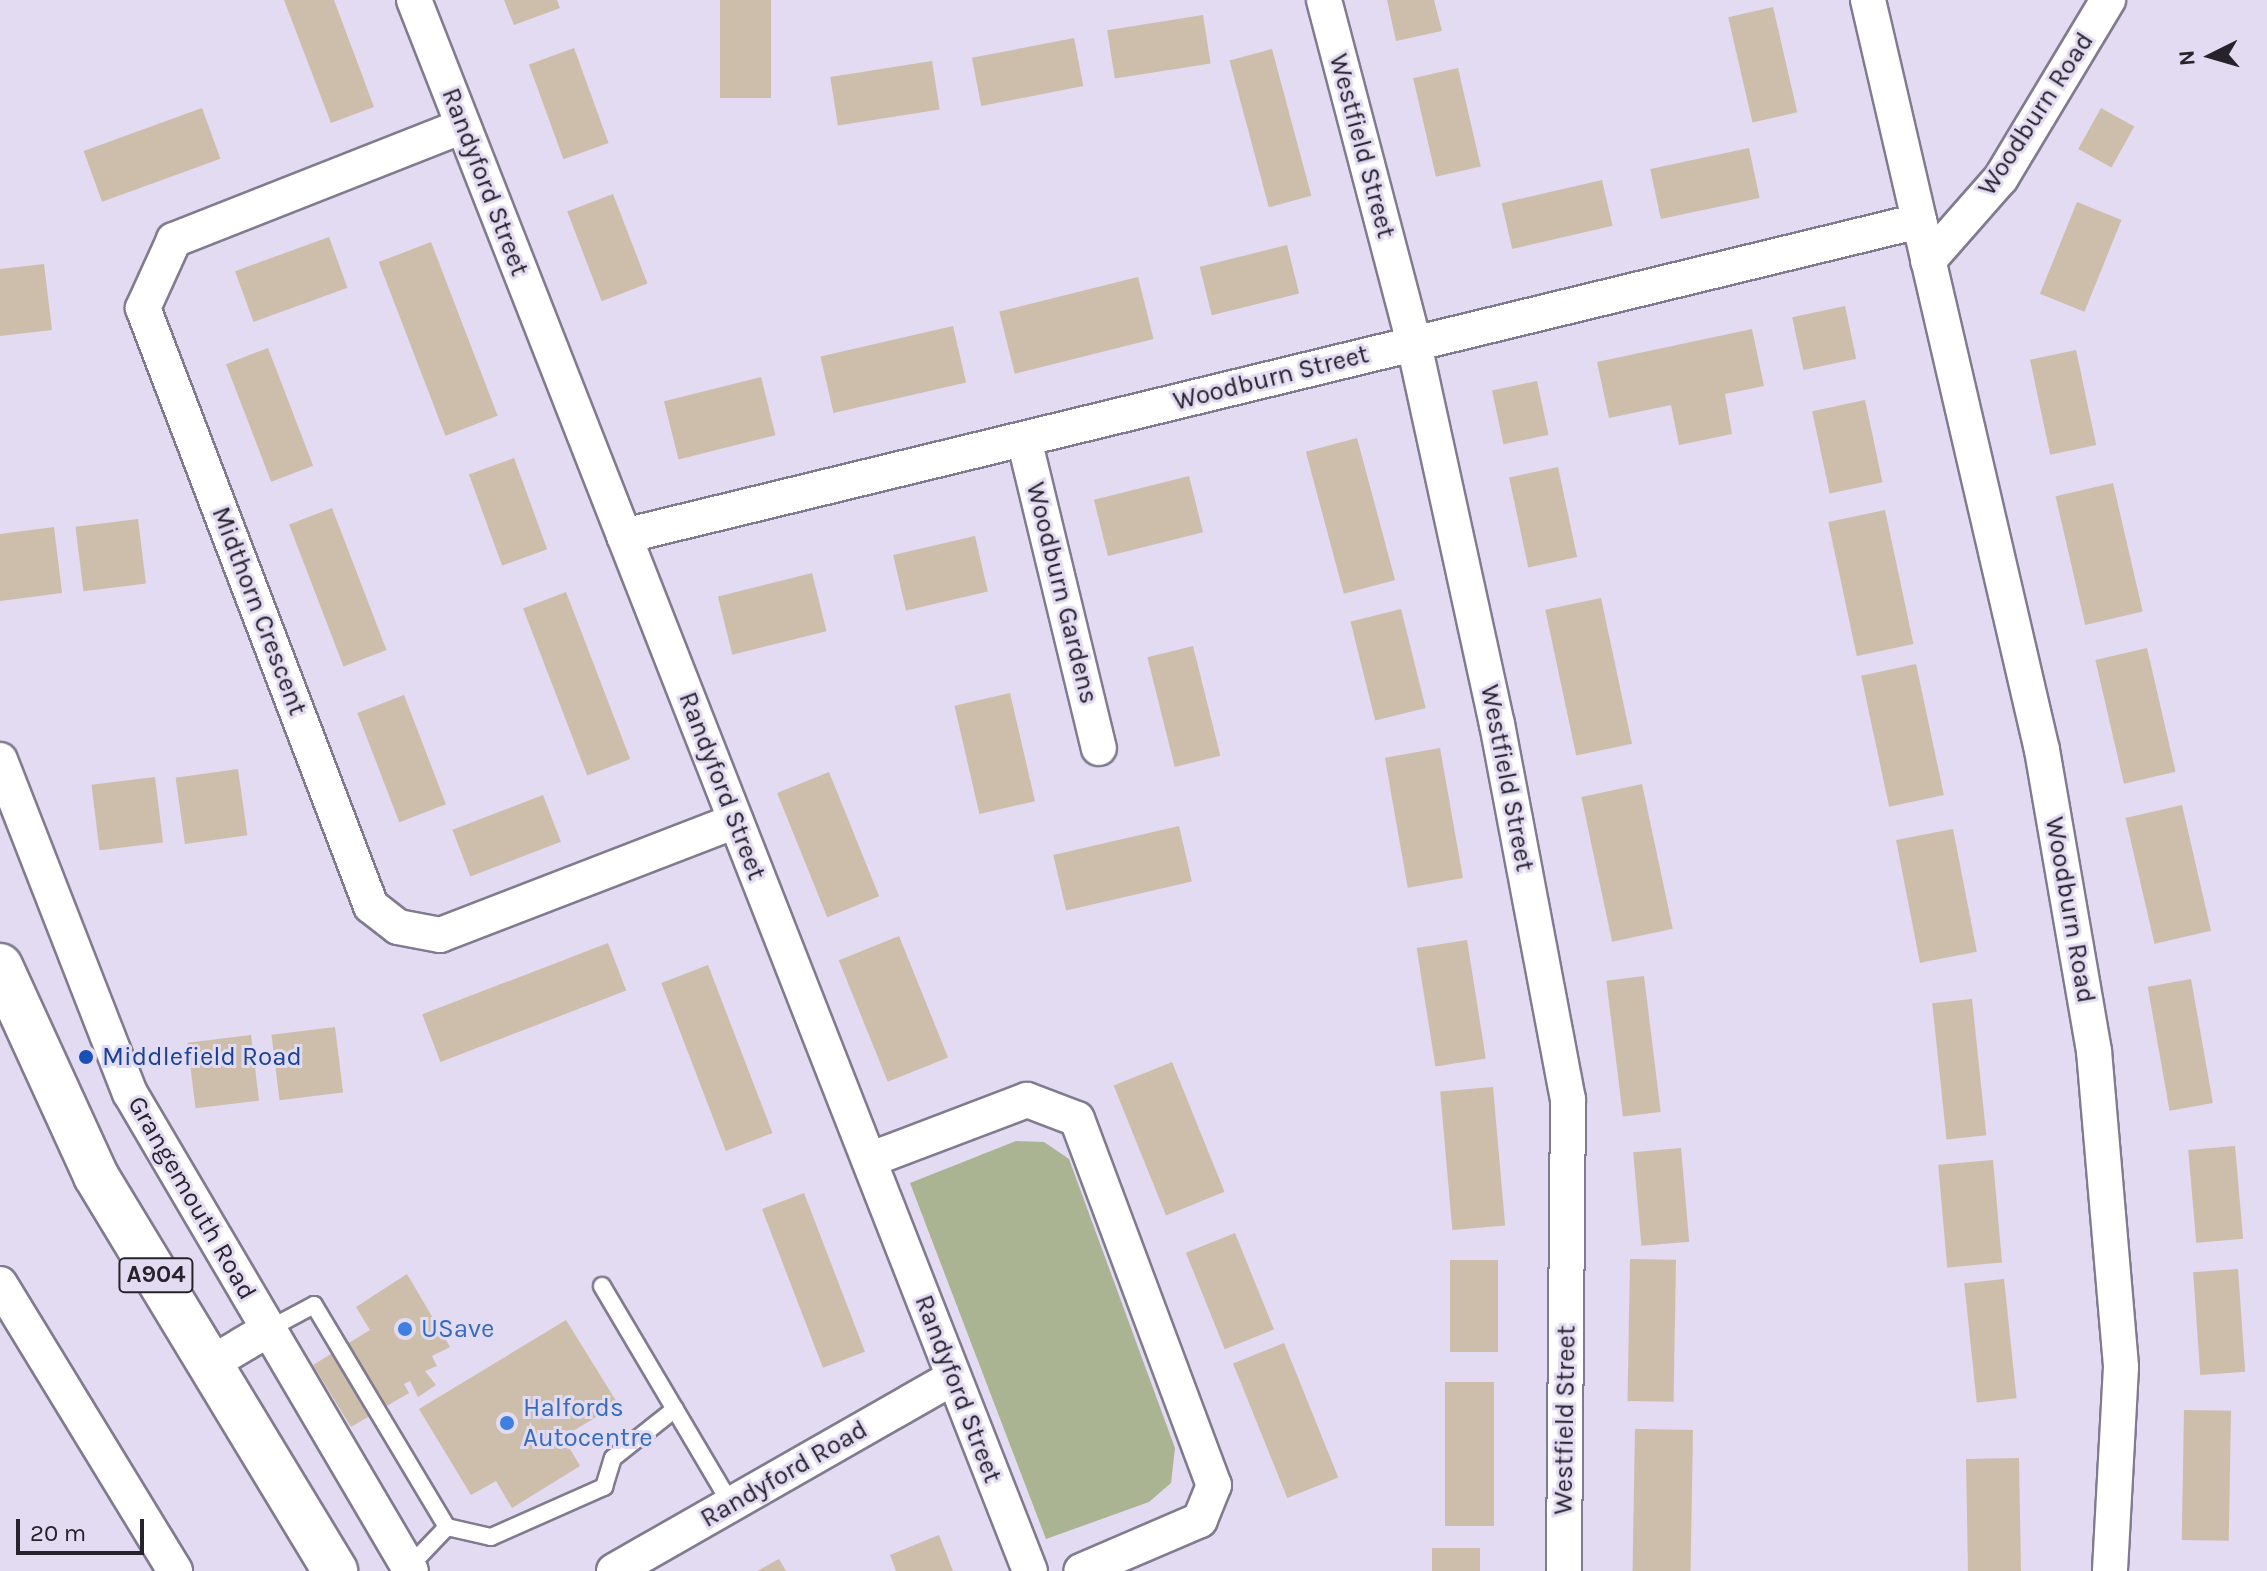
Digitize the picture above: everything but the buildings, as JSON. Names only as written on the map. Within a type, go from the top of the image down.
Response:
[{"type":"main road","name":"A904","points":[[0,966],[96,1176],[335,1571]]},
{"type":"street","name":"Randyford Street","points":[[414,0],[1030,1571]]},
{"type":"street","name":"Westfield Street","points":[[1324,0],[1414,344],[1497,724],[1568,1099],[1564,1571]]},
{"type":"street","name":"Woodburn Road","points":[[1868,0],[2042,750],[2094,1051],[2121,1367],[2110,1571]]},
{"type":"street","name":"Woodburn Road","points":[[1928,261],[2001,178],[2108,0]]},
{"type":"street","name":"Midthorn Crescent","points":[[463,126],[174,240],[143,308],[371,906],[398,927],[440,935],[736,821]]},
{"type":"street","name":"Woodburn Street","points":[[624,536],[1919,221]]},
{"type":"street","name":"Woodburn Gardens","points":[[1024,439],[1099,748]]},
{"type":"street","name":"Grangemouth Road","points":[[0,760],[130,1093],[408,1570]]},
{"type":"street","points":[[869,1160],[1027,1100],[1077,1119],[1214,1485],[1200,1520],[1081,1571]]},
{"type":"street","points":[[0,1284],[175,1571]]},
{"type":"street","points":[[210,1364],[269,1329]]},
{"type":"street","name":"Randyford Road","points":[[614,1571],[954,1377]]},
{"type":"lane","points":[[602,1286],[731,1504]]},
{"type":"lane","points":[[269,1329],[314,1305],[447,1527],[491,1537],[604,1487],[613,1458],[675,1409]]},
{"type":"lane","points":[[408,1570],[447,1527]]},
{"type":"green space","points":[[1016,1141],[1044,1142],[1069,1159],[1175,1448],[1171,1483],[1149,1502],[1046,1539],[910,1183]]},
{"type":"place","name":"Middlefield Road","points":[[86,1057]]},
{"type":"place","name":"USave","points":[[405,1329]]},
{"type":"place","name":"Halfords Autocentre","points":[[507,1423]]}]
